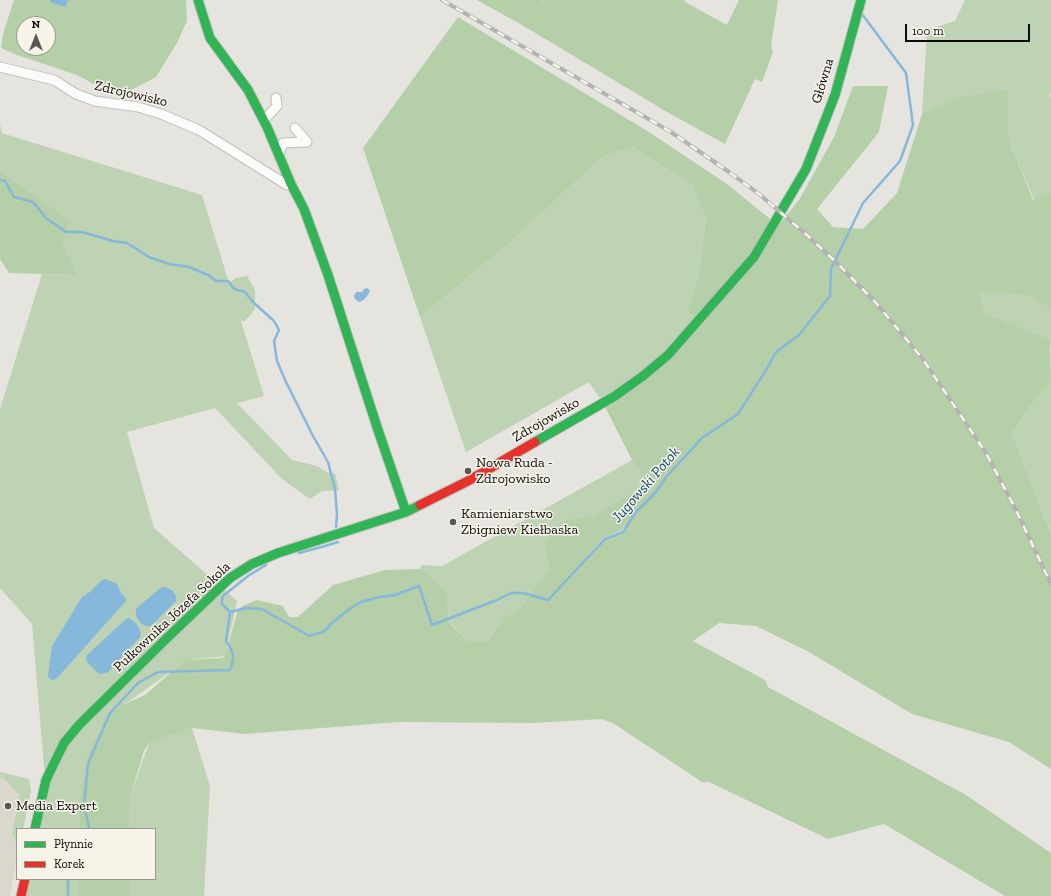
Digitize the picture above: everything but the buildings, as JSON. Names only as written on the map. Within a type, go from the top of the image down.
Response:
[{"type":"street","points":[[198,0],[210,38],[248,90],[264,120],[291,184],[311,226],[406,512]]},
{"type":"street","name":"Główna","points":[[806,168],[835,95],[860,1]]},
{"type":"street","name":"Zdrojowisko","points":[[0,67],[54,80],[76,94],[95,101],[138,107],[161,114],[199,130],[288,185],[291,184]]},
{"type":"street","points":[[264,120],[277,106],[276,98]]},
{"type":"street","points":[[279,154],[284,143],[307,142],[295,128]]},
{"type":"street","name":"Zdrojowisko","points":[[406,512],[468,482],[615,396],[643,376],[668,355],[754,257],[806,168]]},
{"type":"street","name":"Pułkownika Józefa Sokola","points":[[36,828],[46,780],[64,743],[166,639],[230,578],[252,564],[278,553],[406,512]]},
{"type":"street","points":[[21,896],[25,880]]},
{"type":"shaded area","points":[[0,772],[29,779],[31,790],[23,828],[16,828],[16,864],[10,896],[0,896]]},
{"type":"green space","points":[[14,0],[186,0],[187,21],[177,43],[156,77],[118,97],[77,75],[20,56],[56,56],[56,16],[16,16],[16,55],[1,48],[3,34]]},
{"type":"green space","points":[[477,0],[544,0],[540,6],[545,0],[684,0],[685,2],[727,25],[739,0],[778,0],[771,46],[773,52],[762,82],[755,79],[725,144],[667,112],[522,25]]},
{"type":"green space","points":[[965,0],[1051,0],[1051,93],[1049,95],[1051,97],[1051,192],[1034,200],[1009,141],[1008,90],[922,114],[927,30],[955,21]]},
{"type":"green space","points":[[458,17],[649,132],[727,184],[775,223],[763,244],[799,200],[834,137],[853,86],[888,86],[879,132],[817,209],[833,227],[863,229],[897,193],[922,114],[962,97],[1008,90],[1009,141],[1033,200],[1051,192],[1051,309],[1030,296],[980,291],[984,313],[1050,339],[1051,383],[1032,403],[1012,433],[1051,534],[1051,769],[1009,742],[912,714],[809,652],[756,626],[719,623],[693,641],[765,680],[768,687],[966,795],[1051,853],[1051,896],[1005,896],[884,824],[828,839],[709,782],[702,782],[613,723],[601,719],[534,723],[399,722],[245,734],[192,728],[149,743],[144,751],[130,797],[129,828],[80,828],[80,799],[87,758],[107,715],[125,704],[145,695],[187,660],[222,658],[225,656],[238,610],[242,606],[257,600],[283,606],[289,617],[298,617],[333,585],[385,570],[421,569],[426,572],[447,594],[449,622],[468,642],[487,642],[506,616],[521,607],[549,568],[546,554],[547,543],[562,521],[596,514],[623,497],[649,484],[632,460],[603,403],[621,392],[700,317],[687,312],[699,275],[706,217],[691,184],[633,147],[602,157],[506,246],[420,317],[363,148]],"holes":[[[626,524],[623,532],[605,539],[586,557],[604,538],[622,530]]]},
{"type":"green space","points":[[0,124],[2,133],[202,195],[229,283],[235,278],[247,276],[255,290],[255,309],[245,321],[241,321],[264,396],[237,403],[292,460],[317,466],[327,472],[335,473],[339,491],[322,491],[310,499],[282,479],[215,408],[127,432],[154,528],[237,601],[225,656],[187,660],[125,704],[83,828],[35,828],[46,780],[32,624],[0,588],[0,409],[42,274],[78,275],[63,244],[70,220],[0,171]]},
{"type":"green space","points":[[633,147],[691,184],[706,217],[699,275],[687,312],[701,317],[668,355],[603,403],[589,382],[466,452],[420,317],[506,246],[602,157]]},
{"type":"green space","points":[[0,171],[70,220],[63,244],[78,275],[9,273],[0,259]]},
{"type":"green space","points":[[980,291],[1030,296],[1051,309],[1051,351],[1050,339],[984,313]]},
{"type":"green space","points":[[1051,383],[1051,533],[1012,433],[1032,403]]},
{"type":"green space","points":[[632,460],[649,484],[623,497],[596,514],[562,521],[546,554],[549,568],[521,607],[506,616],[487,642],[468,642],[449,621],[447,594],[421,569],[421,565],[442,566]]},
{"type":"green space","points":[[192,728],[210,786],[204,896],[131,896],[129,880],[156,880],[156,828],[129,828],[130,797],[149,743]]},
{"type":"green space","points":[[0,772],[29,779],[31,790],[23,828],[16,828],[16,842],[12,834],[20,796],[3,777],[0,777]]},
{"type":"green space","points":[[25,880],[79,880],[77,896],[21,896]]},
{"type":"green space","points":[[79,880],[129,880],[131,896],[77,896]]},
{"type":"water","points":[[51,0],[68,0],[66,7],[50,2]]},
{"type":"water","points":[[367,288],[370,290],[365,299],[359,302],[355,299],[354,296],[356,292],[362,292]]},
{"type":"water","points":[[105,579],[117,584],[126,601],[57,678],[51,680],[48,676],[52,646],[82,597]]},
{"type":"water","points":[[164,587],[173,592],[176,596],[176,601],[151,626],[142,624],[137,618],[136,609],[160,588]]},
{"type":"water","points":[[128,618],[138,626],[141,634],[140,637],[107,673],[98,673],[87,662],[87,655]]},
{"type":"waterway","name":"Jugowski Potok","points":[[230,612],[246,608],[262,609],[309,636],[323,632],[348,610],[361,602],[379,597],[395,595],[419,586],[432,625],[497,600],[511,593],[523,593],[548,600],[605,539],[623,532],[636,512],[655,493],[667,476],[702,438],[738,414],[776,352],[799,335],[830,296],[831,269],[863,203],[900,161],[913,125],[906,73],[862,14]]},
{"type":"waterway","points":[[0,180],[5,181],[14,197],[33,202],[46,218],[66,232],[82,232],[113,241],[127,243],[149,257],[169,264],[189,267],[208,275],[216,281],[228,281],[234,289],[245,292],[253,302],[274,321],[279,330],[274,341],[277,361],[313,436],[328,462],[335,489],[337,514],[336,527]]},
{"type":"waterway","points":[[299,553],[338,542]]},
{"type":"waterway","points":[[230,612],[222,604],[223,596],[248,576],[266,565]]},
{"type":"waterway","name":"Jugowski Potok","points":[[88,828],[84,806],[88,764],[110,713],[138,683],[158,672],[230,670],[233,661],[233,654],[226,641],[230,612]]},
{"type":"waterway","name":"Jugowski Potok","points":[[68,880],[68,896]]},
{"type":"railway","points":[[442,0],[671,132],[759,194],[838,264],[876,303],[922,358],[986,453],[1015,508],[1051,584]]},
{"type":"traffic: fast","points":[[198,0],[210,38],[248,90],[267,127],[291,184],[304,209],[328,275],[406,512]]},
{"type":"traffic: fast","points":[[535,442],[615,396],[643,376],[668,355],[754,257],[806,169],[835,95],[861,0]]},
{"type":"traffic: fast","points":[[35,828],[46,780],[64,743],[79,725],[230,578],[252,564],[278,553],[406,512],[420,505]]},
{"type":"traffic: jam","points":[[420,505],[468,481],[535,442]]},
{"type":"traffic: jam","points":[[21,896],[25,880]]},
{"type":"place","name":"Nowa Ruda - Zdrojowisko","points":[[468,471]]},
{"type":"place","name":"Kamieniarstwo Zbigniew Kiełbaska","points":[[453,522]]},
{"type":"place","name":"Media Expert","points":[[8,806]]}]
